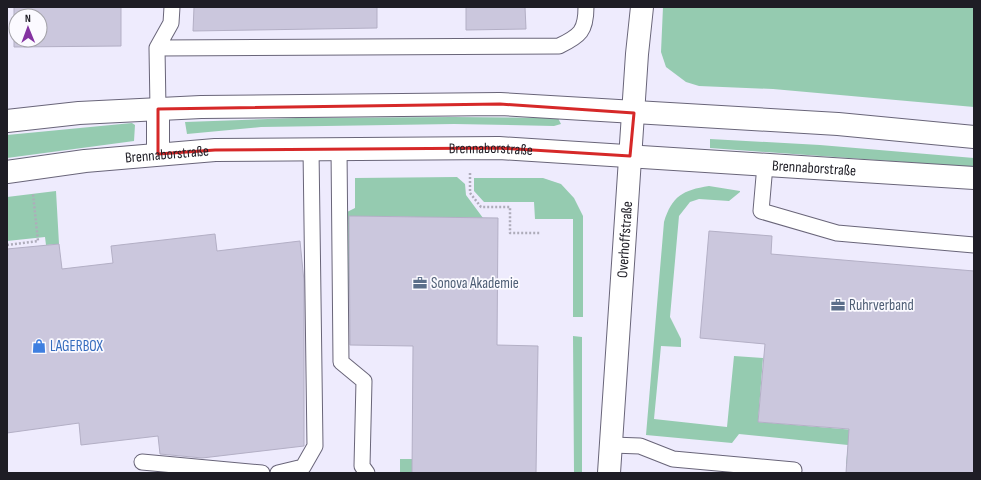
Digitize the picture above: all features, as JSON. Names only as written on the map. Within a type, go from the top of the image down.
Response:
[{"type":"main road","name":"Overhoffstraße","points":[[609,473],[630,156],[642,7]]},
{"type":"main road","points":[[7,121],[79,113],[201,107],[500,104],[838,124],[974,137]]},
{"type":"main road","points":[[158,109],[158,154]]},
{"type":"main road","name":"Brennaborstraße","points":[[7,172],[85,161],[215,150],[499,148],[974,178]]},
{"type":"lane","points":[[158,109],[157,48],[171,23],[172,7]]},
{"type":"lane","points":[[157,48],[559,46],[576,37],[586,21],[586,7]]},
{"type":"lane","points":[[278,473],[303,468],[315,446],[311,149]]},
{"type":"lane","points":[[339,149],[341,362],[364,380],[362,466],[367,473]]},
{"type":"lane","points":[[765,165],[761,211],[837,233],[974,245]]},
{"type":"lane","points":[[612,445],[640,446],[673,459],[794,470],[793,473]]},
{"type":"lane","points":[[142,462],[262,473]]},
{"type":"path","points":[[470,173],[470,193],[481,207],[510,207],[510,233],[540,233]]},
{"type":"path","points":[[7,245],[38,241],[32,187]]},
{"type":"highlighted area","points":[[500,104],[634,113],[630,156],[499,148],[215,150],[158,154],[158,109]]},
{"type":"green space","points":[[663,7],[974,7],[974,107],[773,89],[699,86],[686,82],[666,67],[661,52]]},
{"type":"green space","points":[[296,118],[558,118],[561,124],[554,126],[454,124],[261,127],[187,134],[185,122]]},
{"type":"green space","points":[[132,123],[135,125],[134,141],[7,158],[7,135]]},
{"type":"green space","points":[[710,139],[820,145],[974,158],[974,167],[710,148]]},
{"type":"green space","points":[[457,177],[465,184],[466,195],[483,218],[349,216],[348,345],[345,213],[355,208],[355,178]]},
{"type":"green space","points":[[474,178],[543,178],[561,184],[574,198],[583,216],[583,317],[573,317],[573,219],[535,219],[534,202],[484,202],[474,191]]},
{"type":"green space","points":[[709,186],[740,192],[729,201],[699,199],[690,202],[679,216],[670,317],[681,339],[681,347],[661,346],[654,419],[727,427],[734,356],[763,358],[758,422],[974,440],[961,473],[846,464],[848,445],[739,434],[732,443],[646,435],[664,222],[667,213],[675,200],[685,192]]},
{"type":"green space","points":[[56,191],[59,244],[46,245],[45,237],[7,241],[7,197]]},
{"type":"green space","points":[[573,336],[582,337],[582,473],[574,473]]},
{"type":"green space","points":[[400,459],[412,459],[412,473],[400,473]]},
{"type":"building","points":[[14,7],[121,7],[121,46],[48,47],[48,8]]},
{"type":"building","points":[[194,7],[377,7],[377,28],[193,31]]},
{"type":"building","points":[[466,7],[525,7],[526,29],[466,30]]},
{"type":"building","points":[[349,216],[498,218],[497,345],[538,346],[536,473],[412,473],[413,346],[350,345]]},
{"type":"building","name":"Ruhrverband","points":[[709,231],[772,236],[771,254],[974,271],[974,473],[846,473],[849,429],[758,422],[765,344],[700,338]]},
{"type":"building","points":[[215,234],[217,251],[300,241],[304,281],[304,446],[202,458],[160,454],[158,436],[81,445],[79,423],[7,433],[7,249],[59,244],[62,269],[113,263],[111,246]]},
{"type":"place","name":"Sonova Akademie","points":[[420,283]]},
{"type":"place","name":"Ruhrverband","points":[[838,305]]},
{"type":"place","name":"LAGERBOX","points":[[39,346]]}]
